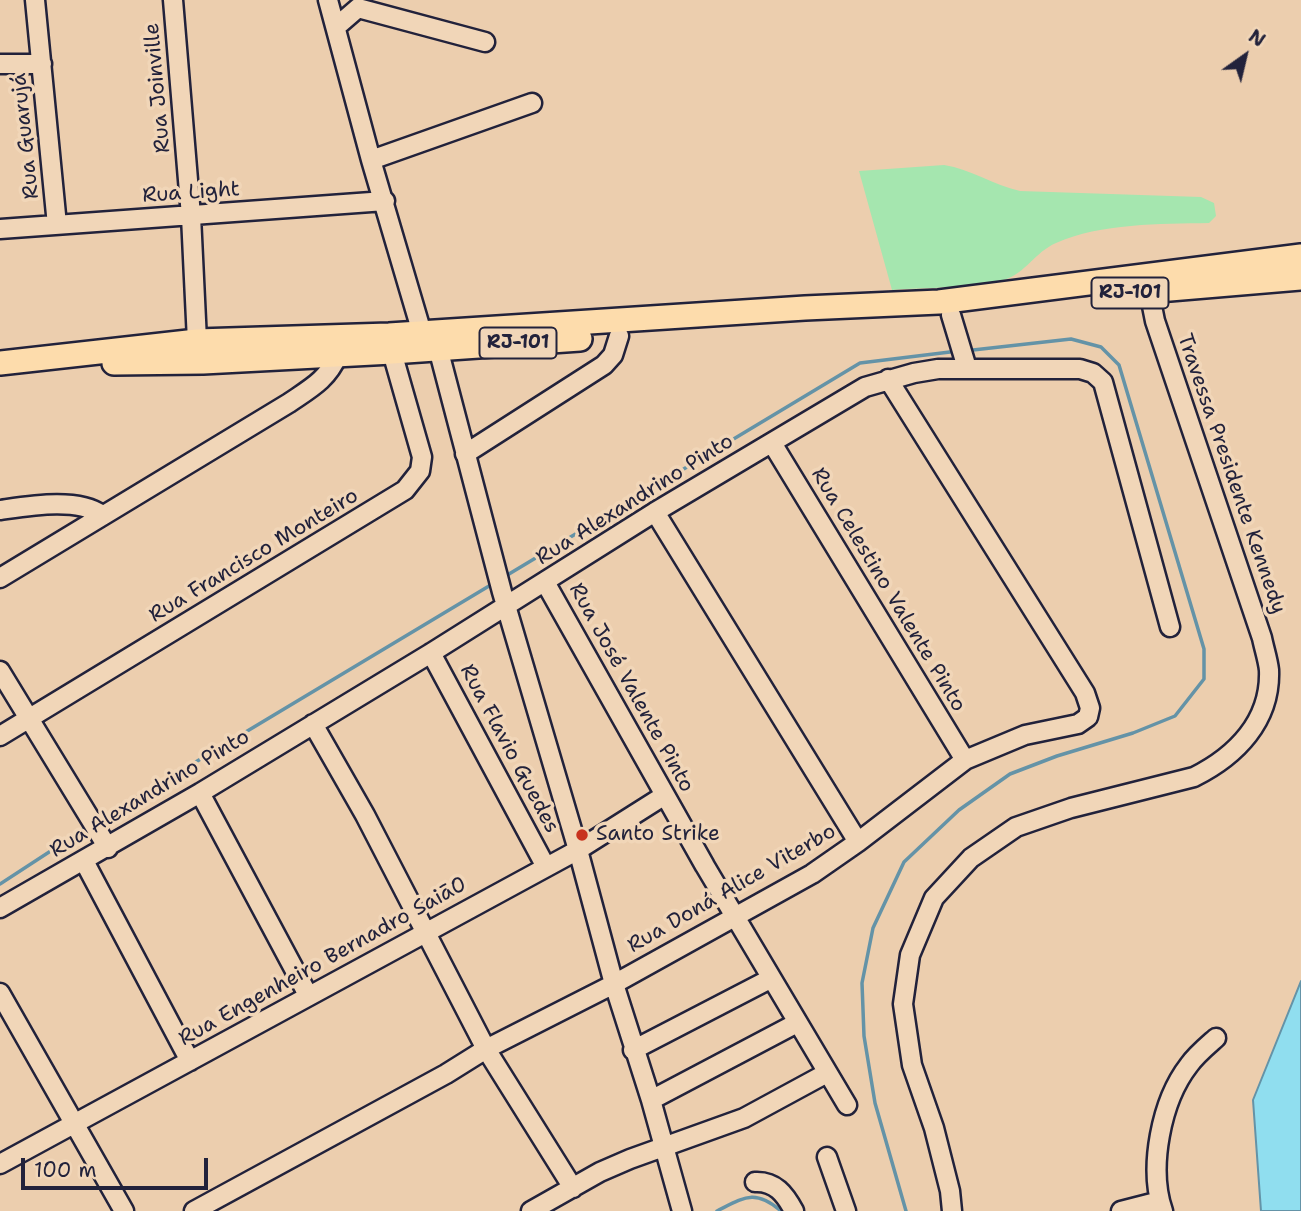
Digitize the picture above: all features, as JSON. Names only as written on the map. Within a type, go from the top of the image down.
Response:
[{"type":"main road","name":"RJ-101","points":[[0,363],[91,358],[392,352],[430,341],[805,308],[939,302],[1301,256]]},
{"type":"main road","name":"RJ-101","points":[[0,376],[197,341],[430,341],[619,336],[951,315],[1149,291],[1301,278]]},
{"type":"street","name":"Rua Guarujá","points":[[35,0],[57,225]]},
{"type":"street","name":"Rua Joinville","points":[[173,0],[191,216],[197,341]]},
{"type":"street","points":[[328,0],[371,160],[465,454],[614,984],[651,1100],[682,1211]]},
{"type":"street","points":[[336,27],[358,4],[485,42]]},
{"type":"street","points":[[0,64],[42,64]]},
{"type":"street","points":[[371,160],[532,103]]},
{"type":"street","name":"Rua Light","points":[[0,229],[384,201]]},
{"type":"street","name":"Travessa Presidente Kennedy","points":[[952,1211],[950,1191],[934,1128],[912,1065],[903,1004],[910,955],[934,898],[971,858],[1016,827],[1071,808],[1194,777],[1213,767],[1231,754],[1246,738],[1260,716],[1268,694],[1269,669],[1262,638],[1155,321],[1149,291]]},
{"type":"street","points":[[951,315],[967,368]]},
{"type":"street","points":[[465,454],[604,365],[613,355],[619,336]]},
{"type":"street","name":"Rua Francisco Monteiro","points":[[0,736],[372,512],[409,486],[420,471],[421,452],[392,352]]},
{"type":"street","points":[[0,578],[289,403],[323,380],[338,355]]},
{"type":"street","name":"Rua Alexandrino Pinto","points":[[0,908],[108,848],[431,653],[504,599],[545,582],[655,512],[865,387],[888,379],[938,369],[967,368],[1080,369],[1093,373],[1103,382],[1170,627]]},
{"type":"street","name":"Rua Doná Alice Viterbo","points":[[194,1211],[446,1074],[486,1049],[614,984],[813,874],[965,760],[1025,735],[1078,724],[1088,717],[1090,708],[1085,693],[888,379]]},
{"type":"street","name":"Rua Celestino Valente Pinto","points":[[772,443],[965,760]]},
{"type":"street","points":[[0,510],[69,505],[90,508],[102,515]]},
{"type":"street","points":[[655,512],[858,842]]},
{"type":"street","name":"Rua José Valente Pinto","points":[[545,582],[734,917],[847,1105]]},
{"type":"street","name":"Rua Flavio Guedes","points":[[431,653],[546,867]]},
{"type":"street","points":[[0,671],[108,848]]},
{"type":"street","points":[[313,723],[365,816],[486,1049],[573,1188]]},
{"type":"street","points":[[200,793],[308,995]]},
{"type":"street","name":"Rua Engenheiro Bernadro Saiā0","points":[[0,1164],[578,850],[665,795]]},
{"type":"street","points":[[84,861],[190,1061]]},
{"type":"street","points":[[633,1050],[770,979]]},
{"type":"street","points":[[0,993],[124,1211]]},
{"type":"street","points":[[651,1100],[797,1023]]},
{"type":"street","points":[[1121,1211],[1162,1206],[1156,1159],[1163,1122],[1176,1088],[1189,1065],[1216,1038]]},
{"type":"street","points":[[531,1211],[600,1172],[744,1118],[827,1073]]},
{"type":"street","points":[[827,1157],[846,1211]]},
{"type":"street","points":[[755,1182],[766,1182],[779,1190],[793,1211]]},
{"type":"green space","points":[[944,165],[1020,191],[1201,197],[1214,203],[1216,216],[1209,223],[1131,226],[1073,236],[1049,247],[1012,277],[992,283],[892,290],[859,171]]},
{"type":"water","points":[[1301,981],[1301,1211],[1261,1211],[1253,1100]]},
{"type":"waterway","points":[[906,1211],[875,1103],[864,1036],[862,983],[873,928],[904,862],[959,810],[1010,774],[1057,756],[1133,733],[1175,716],[1204,679],[1204,649],[1119,365],[1101,347],[1071,339],[973,350]]},
{"type":"waterway","points":[[504,577],[860,363],[950,352]]},
{"type":"waterway","points":[[99,820],[494,583]]},
{"type":"waterway","points":[[0,884],[89,826]]},
{"type":"waterway","points":[[717,1211],[750,1198],[764,1200],[781,1211]]},
{"type":"place","name":"Santo Strike","points":[[582,835]]}]
